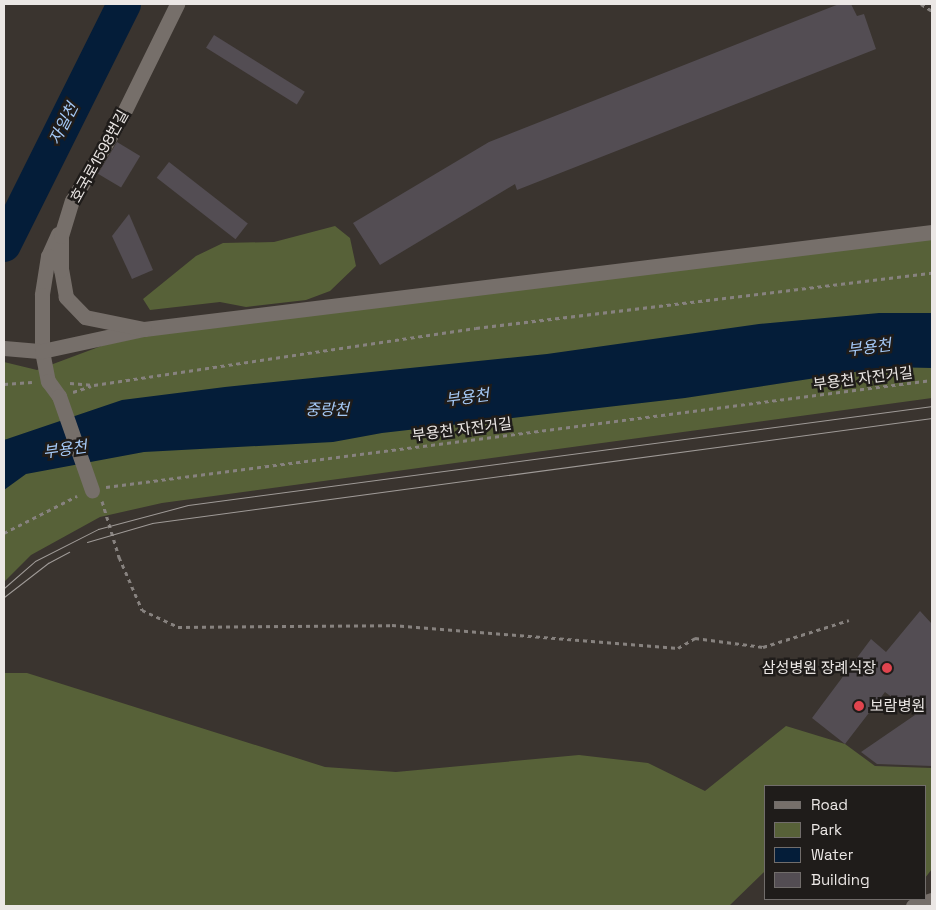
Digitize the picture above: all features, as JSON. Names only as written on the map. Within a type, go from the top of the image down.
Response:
[{"type":"street","name":"호국로1598번길","points":[[144,329],[85,317],[66,297],[61,270],[61,236],[72,201],[122,116],[178,4]]},
{"type":"street","points":[[72,201],[48,256],[42,295],[42,351],[48,381],[59,396],[95,489]]},
{"type":"street","points":[[4,348],[42,351],[144,329],[932,232]]},
{"type":"street","points":[[913,906],[932,900]]},
{"type":"path","points":[[921,4],[932,10]]},
{"type":"path","points":[[4,384],[48,381],[94,385],[476,328],[932,274]]},
{"type":"path","name":"부용천 자전거길","points":[[4,533],[47,509],[95,489],[932,380]]},
{"type":"path","points":[[95,489],[142,610],[178,627],[392,625],[678,648],[695,638],[762,647],[849,620]]},
{"type":"green space","points":[[335,226],[350,238],[356,266],[330,291],[306,300],[246,307],[220,302],[150,310],[143,299],[196,256],[223,243],[274,242]]},
{"type":"green space","points":[[932,238],[932,398],[162,503],[100,517],[31,555],[4,582],[4,362],[37,370],[104,345],[151,335]]},
{"type":"green space","points":[[4,673],[27,673],[325,767],[396,772],[579,755],[648,763],[705,791],[786,726],[845,744],[875,766],[932,768],[932,869],[926,877],[926,785],[764,785],[764,872],[729,906],[4,906]]},
{"type":"water","name":"중랑천","points":[[879,313],[932,313],[932,368],[887,367],[685,398],[382,433],[333,442],[144,452],[26,474],[4,490],[4,440],[122,400],[225,387],[547,354],[759,324]]},
{"type":"building","points":[[839,4],[851,4],[857,16],[864,14],[876,49],[517,190],[515,184],[380,265],[353,223],[489,142]]},
{"type":"building","points":[[214,35],[305,92],[297,104],[206,48]]},
{"type":"building","points":[[117,142],[140,156],[121,188],[98,174]]},
{"type":"building","points":[[169,162],[248,224],[235,239],[157,178]]},
{"type":"building","points":[[129,214],[153,270],[132,279],[112,236]]},
{"type":"building","points":[[920,611],[932,624],[932,766],[877,764],[861,752],[915,715],[885,692],[845,744],[812,718],[871,639],[886,652]]},
{"type":"waterway","name":"자일천","points":[[4,245],[124,4]]},
{"type":"tram line","points":[[4,588],[35,561],[98,529],[188,505],[932,406]]},
{"type":"tram line","points":[[87,542],[152,523],[932,418]]},
{"type":"tram line","points":[[4,597],[48,563],[69,552]]},
{"type":"place","name":"삼성병원 장례식장","points":[[887,668]]},
{"type":"place","name":"보람병원","points":[[859,706]]},
{"type":"water label","name":"부용천","points":[[869,348]]},
{"type":"water label","name":"부용천","points":[[467,398]]},
{"type":"water label","name":"부용천","points":[[65,450]]}]
